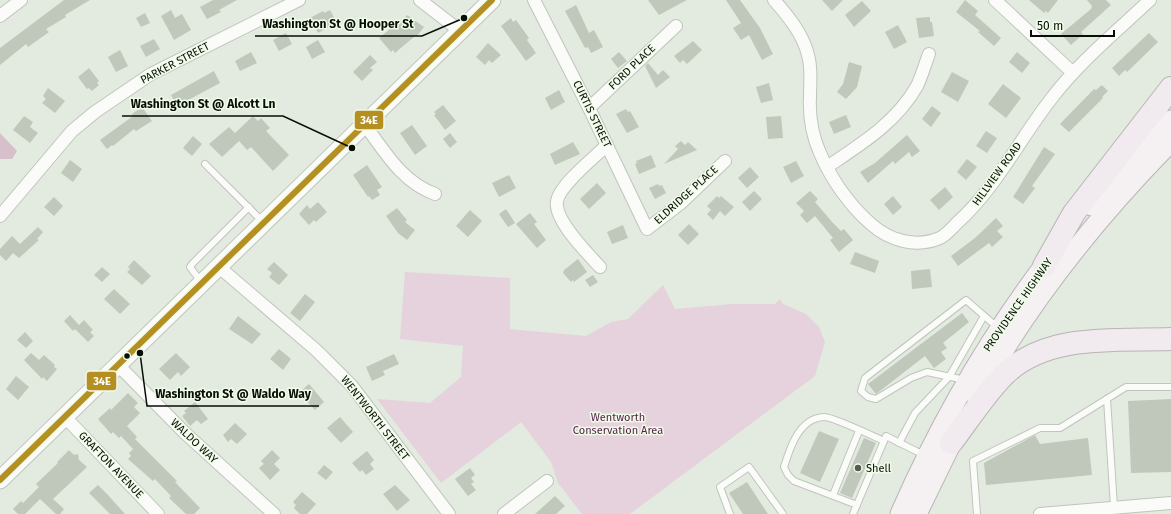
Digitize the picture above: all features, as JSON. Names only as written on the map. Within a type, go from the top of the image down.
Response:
[{"type":"highway","points":[[1044,266],[1074,213],[1171,88]]},
{"type":"highway","points":[[951,443],[1001,378],[1016,364],[1039,352],[1062,345],[1083,343],[1171,340]]},
{"type":"main road","points":[[0,480],[117,364],[202,284],[492,0]]},
{"type":"main road","name":"PROVIDENCE HIGHWAY","points":[[900,514],[927,456],[968,380],[1000,329],[1044,266],[1097,199],[1171,120]]},
{"type":"main road","name":"PROVIDENCE HIGHWAY","points":[[917,514],[951,443],[991,371],[1047,287],[1104,214],[1171,142]]},
{"type":"street","points":[[0,16],[21,0]]},
{"type":"street","name":"PARKER STREET","points":[[0,216],[72,131],[95,112],[152,74],[299,0]]},
{"type":"street","points":[[420,0],[460,31]]},
{"type":"street","name":"CURTIS STREET","points":[[534,0],[589,108],[647,229]]},
{"type":"street","name":"HILLVIEW ROAD","points":[[774,0],[798,32],[808,54],[810,66],[811,127],[826,167],[863,217],[882,233],[901,241],[926,243],[942,237],[984,195],[1042,110],[1073,73],[1150,0]]},
{"type":"street","points":[[995,0],[1073,73]]},
{"type":"street","name":"FORD PLACE","points":[[589,108],[676,26]]},
{"type":"street","points":[[826,167],[878,132],[891,120],[918,85],[929,54]]},
{"type":"street","points":[[365,125],[402,174],[423,190],[435,194]]},
{"type":"street","points":[[600,267],[564,223],[559,215],[557,201],[563,188],[607,145]]},
{"type":"street","name":"ELDRIDGE PLACE","points":[[647,229],[681,203],[724,161]]},
{"type":"street","name":"WENTWORTH STREET","points":[[219,266],[316,350],[352,386],[449,514]]},
{"type":"street","name":"WALDO WAY","points":[[117,364],[185,433],[274,514]]},
{"type":"street","name":"GRAFTON AVENUE","points":[[65,417],[158,514]]},
{"type":"street","points":[[504,514],[547,481]]},
{"type":"street","points":[[1040,514],[1171,503]]},
{"type":"lane","points":[[205,164],[264,223]]},
{"type":"lane","points":[[202,284],[190,267],[249,207]]},
{"type":"lane","points":[[968,380],[949,378],[927,372],[911,378],[876,399],[868,397],[861,391],[865,378],[966,300],[1000,329]]},
{"type":"lane","points":[[899,443],[915,413],[949,378],[984,316]]},
{"type":"lane","points":[[978,514],[973,461],[1040,428],[1060,428],[1126,387],[1171,386]]},
{"type":"lane","points":[[1107,399],[1114,507]]},
{"type":"lane","points":[[857,505],[794,481],[788,475],[784,467],[790,448],[799,432],[808,422],[824,417],[884,441]]},
{"type":"lane","points":[[833,495],[860,431]]},
{"type":"lane","points":[[853,514],[886,436],[927,456]]},
{"type":"lane","points":[[730,514],[720,487],[749,467],[783,514]]},
{"type":"green space","name":"Wentworth Conservation Area","points":[[405,272],[510,278],[510,329],[586,336],[611,322],[628,319],[663,285],[675,309],[733,304],[775,304],[780,299],[783,304],[806,314],[819,327],[825,342],[815,376],[630,514],[582,514],[558,483],[551,462],[521,422],[441,483],[377,399],[430,403],[461,377],[463,346],[400,339]]},
{"type":"shaded area","points":[[0,133],[17,151],[12,159],[0,159]]},
{"type":"building","points":[[64,0],[90,0],[65,15],[66,17],[46,29],[49,32],[28,47],[26,44],[0,65],[0,48]]},
{"type":"building","points":[[213,0],[237,0],[219,10],[221,12],[207,19],[200,7]]},
{"type":"building","points":[[648,0],[687,0],[659,15]]},
{"type":"building","points":[[726,0],[740,0],[760,28],[773,54],[762,60],[749,35],[741,40],[733,28],[741,23]]},
{"type":"building","points":[[822,0],[843,0],[832,11]]},
{"type":"building","points":[[965,0],[978,11],[975,15],[1001,38],[994,46],[978,32],[980,31],[956,12]]},
{"type":"building","points":[[1029,0],[1058,0],[1048,13],[1046,11],[1044,13]]},
{"type":"building","points":[[1087,0],[1106,0],[1111,5],[1081,32],[1083,34],[1071,45],[1061,34],[1091,9],[1092,6]]},
{"type":"building","points":[[862,1],[871,11],[854,27],[845,15]]},
{"type":"building","points":[[576,5],[589,33],[594,30],[603,47],[591,53],[588,47],[585,48],[565,11]]},
{"type":"building","points":[[171,10],[175,18],[182,14],[191,30],[174,40],[161,16]]},
{"type":"building","points":[[330,10],[337,23],[318,33],[310,18],[323,11],[324,13]]},
{"type":"building","points":[[145,13],[150,23],[141,27],[136,18]]},
{"type":"building","points":[[407,15],[424,27],[417,36],[415,36],[395,53],[393,50],[391,52],[379,38],[401,20],[402,21]]},
{"type":"building","points":[[930,17],[934,36],[919,38],[916,18]]},
{"type":"building","points":[[511,18],[513,22],[516,20],[529,38],[527,40],[536,53],[526,61],[501,26]]},
{"type":"building","points":[[898,25],[907,42],[894,49],[885,32]]},
{"type":"building","points":[[286,33],[292,44],[279,51],[273,40]]},
{"type":"building","points":[[1149,33],[1158,42],[1127,72],[1125,70],[1119,76],[1112,68]]},
{"type":"building","points":[[154,39],[160,49],[146,57],[140,46]]},
{"type":"building","points":[[318,40],[325,52],[312,59],[306,47]]},
{"type":"building","points":[[693,41],[702,50],[687,64],[683,60],[680,63],[674,56]]},
{"type":"building","points":[[488,43],[501,55],[492,63],[489,60],[485,65],[476,57]]},
{"type":"building","points":[[120,50],[128,66],[116,72],[108,57]]},
{"type":"building","points":[[251,52],[257,63],[240,71],[235,61]]},
{"type":"building","points":[[619,52],[627,61],[618,68],[611,59]]},
{"type":"building","points":[[1017,52],[1030,63],[1022,73],[1009,62]]},
{"type":"building","points":[[370,55],[377,62],[370,68],[373,70],[362,81],[353,72]]},
{"type":"building","points":[[849,62],[862,66],[857,87],[846,99],[837,92],[843,84]]},
{"type":"building","points":[[648,63],[658,75],[663,70],[670,77],[656,88],[645,66]]},
{"type":"building","points":[[89,68],[99,81],[97,83],[99,85],[92,91],[89,88],[87,89],[78,77]]},
{"type":"building","points":[[214,71],[220,83],[177,106],[171,95]]},
{"type":"building","points":[[952,72],[969,81],[958,102],[941,92]]},
{"type":"building","points":[[769,83],[773,100],[761,103],[756,87]]},
{"type":"building","points":[[1003,84],[1021,98],[1006,118],[988,104]]},
{"type":"building","points":[[1102,85],[1108,91],[1102,97],[1103,98],[1069,132],[1060,124],[1094,89],[1096,90]]},
{"type":"building","points":[[48,88],[65,101],[55,113],[42,103],[46,99],[43,96]]},
{"type":"building","points":[[559,90],[565,102],[551,110],[545,98]]},
{"type":"building","points":[[443,105],[456,121],[445,130],[434,115],[436,114],[434,112]]},
{"type":"building","points":[[932,106],[941,113],[931,127],[922,119]]},
{"type":"building","points":[[142,107],[152,121],[136,131],[134,129],[107,149],[100,140],[133,116],[132,114]]},
{"type":"building","points":[[626,109],[628,112],[630,111],[639,127],[627,133],[616,114]]},
{"type":"building","points":[[846,115],[851,127],[834,134],[829,122]]},
{"type":"building","points":[[24,116],[33,122],[30,127],[38,133],[30,143],[13,130]]},
{"type":"building","points":[[253,116],[258,121],[261,118],[270,128],[266,131],[289,155],[273,171],[251,147],[247,150],[239,141],[222,157],[209,144],[229,127],[235,133]]},
{"type":"building","points":[[781,116],[783,138],[768,139],[766,117]]},
{"type":"building","points":[[412,125],[427,146],[415,155],[400,133]]},
{"type":"building","points":[[986,131],[997,138],[987,153],[976,146]]},
{"type":"building","points":[[450,133],[457,142],[450,148],[443,139]]},
{"type":"building","points":[[907,135],[920,151],[912,157],[909,152],[895,164],[893,161],[868,183],[860,172],[875,163]]},
{"type":"building","points":[[193,136],[202,144],[192,156],[183,148]]},
{"type":"building","points":[[681,141],[685,145],[688,142],[697,150],[664,164],[678,149],[675,146]]},
{"type":"building","points":[[573,142],[580,154],[555,165],[550,154]]},
{"type":"building","points":[[1044,147],[1055,154],[1032,186],[1035,188],[1023,204],[1013,197]]},
{"type":"building","points":[[651,155],[656,167],[639,174],[635,164],[637,163],[636,161]]},
{"type":"building","points":[[967,159],[977,167],[966,180],[957,172]]},
{"type":"building","points":[[70,160],[82,169],[73,182],[61,173]]},
{"type":"building","points":[[796,161],[804,176],[791,183],[783,167]]},
{"type":"building","points":[[367,165],[382,187],[377,190],[380,195],[372,200],[369,196],[368,197],[353,175]]},
{"type":"building","points":[[750,167],[759,177],[747,188],[738,178]]},
{"type":"building","points":[[509,175],[516,188],[499,197],[492,183]]},
{"type":"building","points":[[597,183],[606,193],[589,209],[580,199]]},
{"type":"building","points":[[658,184],[659,186],[662,185],[666,193],[655,199],[649,188]]},
{"type":"building","points":[[945,187],[953,197],[939,210],[930,200]]},
{"type":"building","points":[[754,191],[762,199],[750,211],[742,202]]},
{"type":"building","points":[[810,191],[818,199],[815,202],[833,223],[841,231],[844,229],[853,240],[839,252],[830,240],[833,238],[815,216],[807,223],[800,215],[804,211],[796,203]]},
{"type":"building","points":[[717,196],[719,198],[721,196],[734,207],[725,216],[720,211],[713,220],[707,214],[711,210],[707,206]]},
{"type":"building","points":[[893,196],[902,207],[893,215],[884,204]]},
{"type":"building","points":[[54,197],[63,206],[54,216],[44,207]]},
{"type":"building","points":[[318,202],[327,212],[316,222],[314,220],[309,225],[299,214],[307,205],[310,209]]},
{"type":"building","points":[[397,208],[407,220],[405,222],[415,230],[407,240],[398,233],[386,216]]},
{"type":"building","points":[[506,209],[515,223],[508,227],[499,214]]},
{"type":"building","points":[[470,210],[482,221],[468,237],[456,226]]},
{"type":"building","points":[[530,213],[537,222],[534,224],[546,240],[537,248],[516,224]]},
{"type":"building","points":[[996,218],[1003,226],[997,231],[1003,237],[992,247],[989,243],[958,266],[951,256],[975,238]]},
{"type":"building","points":[[689,224],[699,234],[688,245],[678,235]]},
{"type":"building","points":[[623,225],[628,238],[612,244],[607,232]]},
{"type":"building","points":[[38,227],[43,232],[37,239],[39,240],[19,258],[13,253],[6,261],[0,255],[0,249],[12,236],[20,244]]},
{"type":"building","points":[[855,252],[879,261],[875,273],[850,264]]},
{"type":"building","points":[[578,259],[587,272],[574,282],[573,280],[571,282],[563,273],[564,270]]},
{"type":"building","points":[[134,260],[151,276],[142,285],[127,272],[130,269],[128,267]]},
{"type":"building","points":[[274,262],[288,275],[279,285],[269,277],[272,273],[267,269]]},
{"type":"building","points":[[102,267],[110,274],[102,282],[94,275]]},
{"type":"building","points":[[930,269],[932,287],[912,289],[911,271]]},
{"type":"building","points":[[593,275],[598,282],[590,287],[585,280]]},
{"type":"building","points":[[114,289],[130,304],[120,314],[104,299]]},
{"type":"building","points":[[305,294],[315,302],[300,321],[290,313]]},
{"type":"building","points":[[962,313],[969,322],[943,343],[947,348],[941,352],[946,359],[934,368],[925,356],[876,394],[868,384]]},
{"type":"building","points":[[70,315],[79,325],[84,320],[93,330],[90,332],[94,336],[88,342],[75,329],[73,331],[64,321]]},
{"type":"building","points":[[238,316],[261,334],[252,344],[229,329]]},
{"type":"building","points":[[25,332],[33,341],[26,348],[17,340]]},
{"type":"building","points":[[279,349],[291,359],[283,370],[270,359]]},
{"type":"building","points":[[31,353],[39,360],[44,355],[55,365],[54,367],[57,369],[47,381],[43,377],[42,379],[24,360]]},
{"type":"building","points":[[176,353],[190,367],[181,376],[178,372],[170,380],[159,369]]},
{"type":"building","points":[[394,354],[399,364],[383,371],[385,375],[372,381],[366,367]]},
{"type":"building","points":[[16,376],[29,387],[18,400],[6,389]]},
{"type":"building","points":[[309,384],[324,402],[315,410],[299,393]]},
{"type":"building","points":[[128,393],[138,403],[134,407],[140,413],[127,426],[137,437],[135,439],[177,481],[175,482],[200,508],[194,514],[186,514],[169,498],[171,496],[155,479],[153,481],[128,459],[131,456],[129,453],[133,449],[121,436],[119,438],[113,432],[111,434],[98,419],[110,408],[111,410]]},
{"type":"building","points":[[1171,399],[1171,472],[1131,473],[1128,401]]},
{"type":"building","points":[[195,402],[208,419],[201,424],[197,420],[190,426],[182,416],[186,413],[184,411]]},
{"type":"building","points":[[340,417],[353,432],[341,443],[327,428]]},
{"type":"building","points":[[235,423],[247,434],[237,444],[231,439],[228,442],[223,435]]},
{"type":"building","points":[[819,431],[839,439],[820,482],[800,473]]},
{"type":"building","points":[[1035,435],[1040,444],[1088,438],[1092,475],[986,485],[984,463]]},
{"type":"building","name":"Shell","points":[[864,438],[876,443],[852,498],[840,493]]},
{"type":"building","points":[[69,450],[74,455],[78,454],[79,460],[87,467],[53,499],[64,509],[60,514],[56,514],[40,499],[25,514],[18,514],[13,509],[21,501],[23,503],[39,487],[36,484]]},
{"type":"building","points":[[272,450],[280,458],[274,464],[280,470],[270,480],[259,468],[264,464],[261,461]]},
{"type":"building","points":[[367,451],[374,460],[370,464],[374,469],[366,475],[362,470],[360,472],[352,463]]},
{"type":"building","points":[[324,465],[333,472],[326,480],[317,473]]},
{"type":"building","points":[[470,468],[475,475],[471,478],[474,482],[471,484],[476,490],[468,496],[455,479]]},
{"type":"building","points":[[747,482],[768,514],[743,514],[729,493]]},
{"type":"building","points":[[98,485],[125,514],[110,514],[89,493]]},
{"type":"building","points":[[395,485],[410,500],[397,511],[383,494]]},
{"type":"building","points":[[302,492],[316,504],[307,514],[300,514],[294,508],[296,505],[293,502]]},
{"type":"building","points":[[555,496],[565,506],[556,514],[535,514]]},
{"type":"transit line","name":"34E","points":[[0,480],[492,0]]},
{"type":"place","name":"Washington St @ Hooper St","points":[[464,18]]},
{"type":"place","name":"Washington St @ Alcott Ln","points":[[352,148]]},
{"type":"place","name":"Washington St @ Waldo Way","points":[[140,353]]},
{"type":"place","name":"Shell","points":[[858,468]]}]
